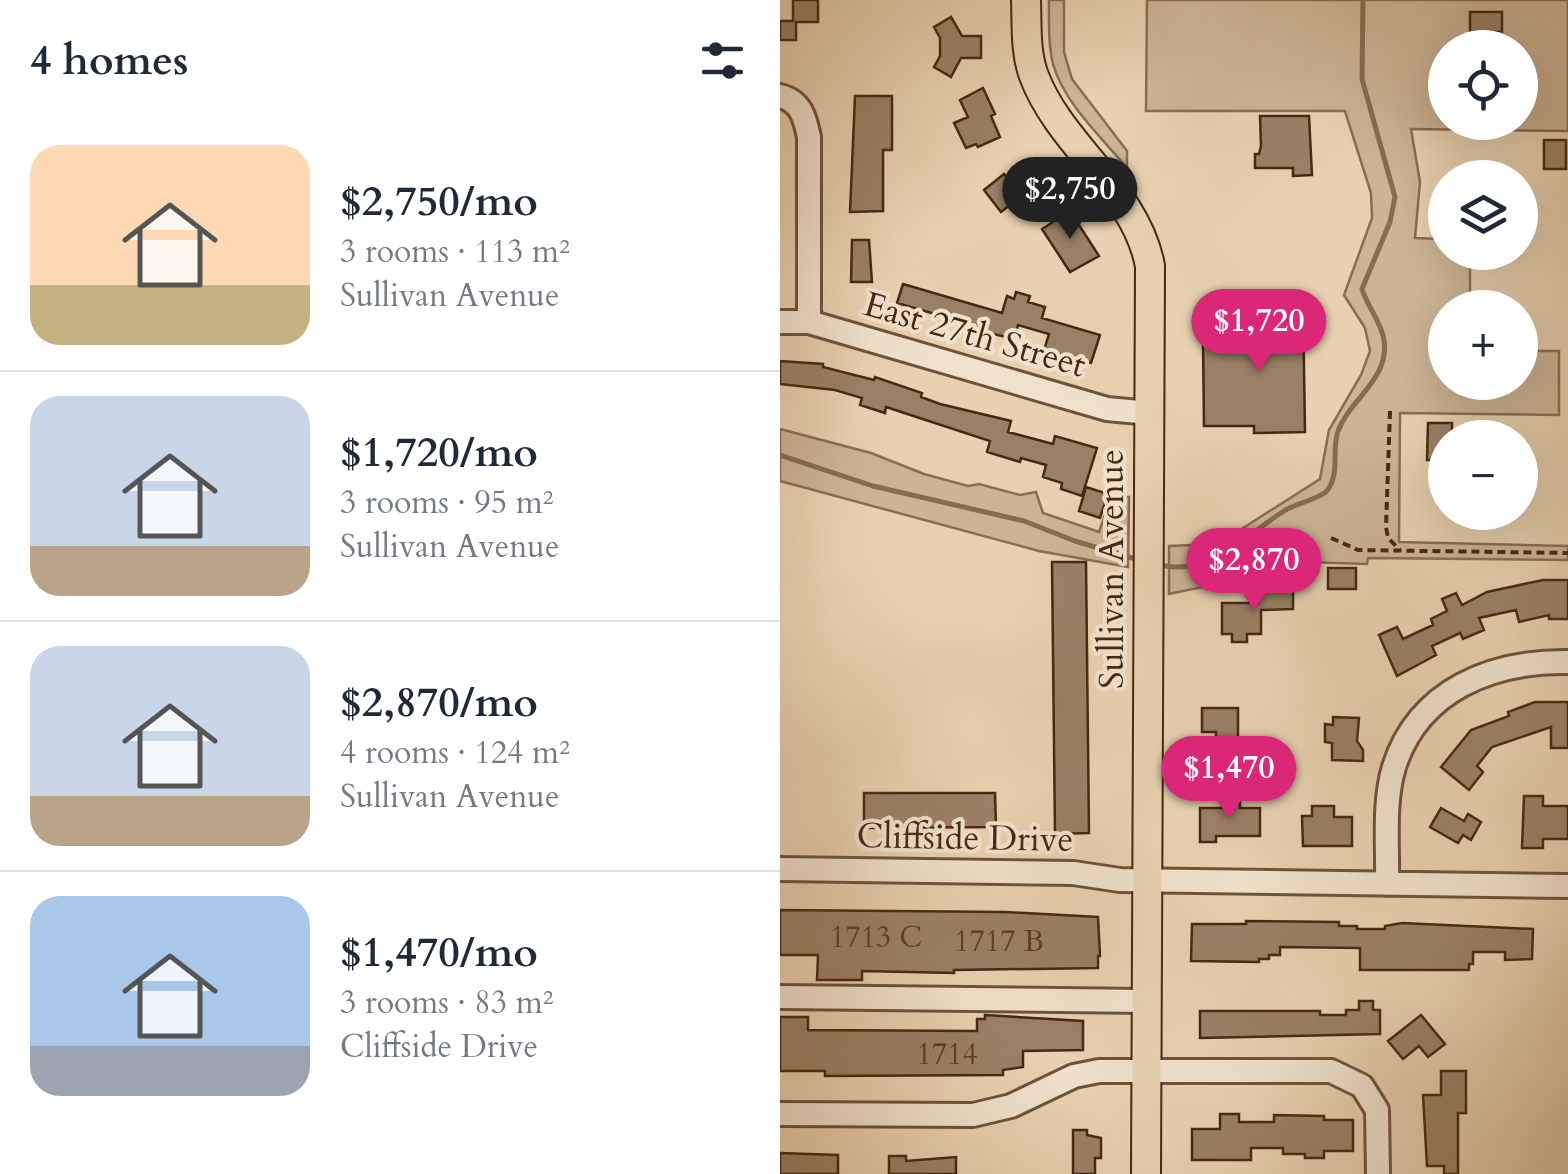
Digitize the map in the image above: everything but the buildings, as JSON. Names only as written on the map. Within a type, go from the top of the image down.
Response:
[{"type":"main road","name":"Sullivan Avenue","points":[[1026,0],[1027,44],[1038,86],[1144,238],[1151,279],[1146,1174]]},
{"type":"street","points":[[780,96],[804,113],[809,137],[809,322]]},
{"type":"street","name":"East 27th Street","points":[[780,322],[809,322],[1107,410],[1150,412]]},
{"type":"street","points":[[1387,884],[1388,808],[1394,767],[1412,729],[1424,714],[1462,684],[1482,674],[1537,662],[1568,662]]},
{"type":"street","name":"Cliffside Drive","points":[[780,870],[1568,886]]},
{"type":"street","points":[[780,997],[1147,1000]]},
{"type":"street","points":[[780,1114],[973,1114],[1011,1106],[1074,1076],[1099,1071],[1331,1070],[1362,1086],[1376,1110],[1378,1174]]},
{"type":"path","points":[[1390,410],[1386,527],[1388,538],[1400,550]]},
{"type":"path","points":[[1331,538],[1358,550],[1568,553]]},
{"type":"shaded area","points":[[1049,0],[1064,0],[1064,52],[1072,79],[1127,151],[1127,168],[1085,119],[1058,78],[1050,48]]},
{"type":"shaded area","points":[[1147,0],[1568,0],[1568,131],[1538,131],[1538,30],[1428,30],[1428,129],[1411,129],[1420,182],[1415,238],[1428,238],[1428,270],[1470,270],[1470,290],[1428,290],[1428,400],[1538,400],[1538,351],[1559,351],[1559,415],[1400,413],[1399,542],[1568,546],[1568,560],[1368,558],[1367,564],[1242,560],[1227,582],[1169,594],[1169,546],[1218,544],[1320,479],[1329,430],[1361,375],[1370,351],[1365,328],[1344,295],[1372,218],[1371,193],[1345,111],[1146,111]]},
{"type":"shaded area","points":[[780,429],[871,453],[968,486],[979,484],[1020,495],[1036,492],[1043,513],[1099,532],[1111,497],[1129,497],[1128,567],[1039,551],[780,481]]},
{"type":"waterway","points":[[1160,565],[1178,567],[1210,560],[1284,511],[1326,492],[1335,470],[1338,431],[1381,366],[1383,334],[1362,289],[1390,222],[1395,197],[1362,79],[1363,0]]},
{"type":"waterway","points":[[780,455],[873,486],[1024,521],[1139,560]]}]
